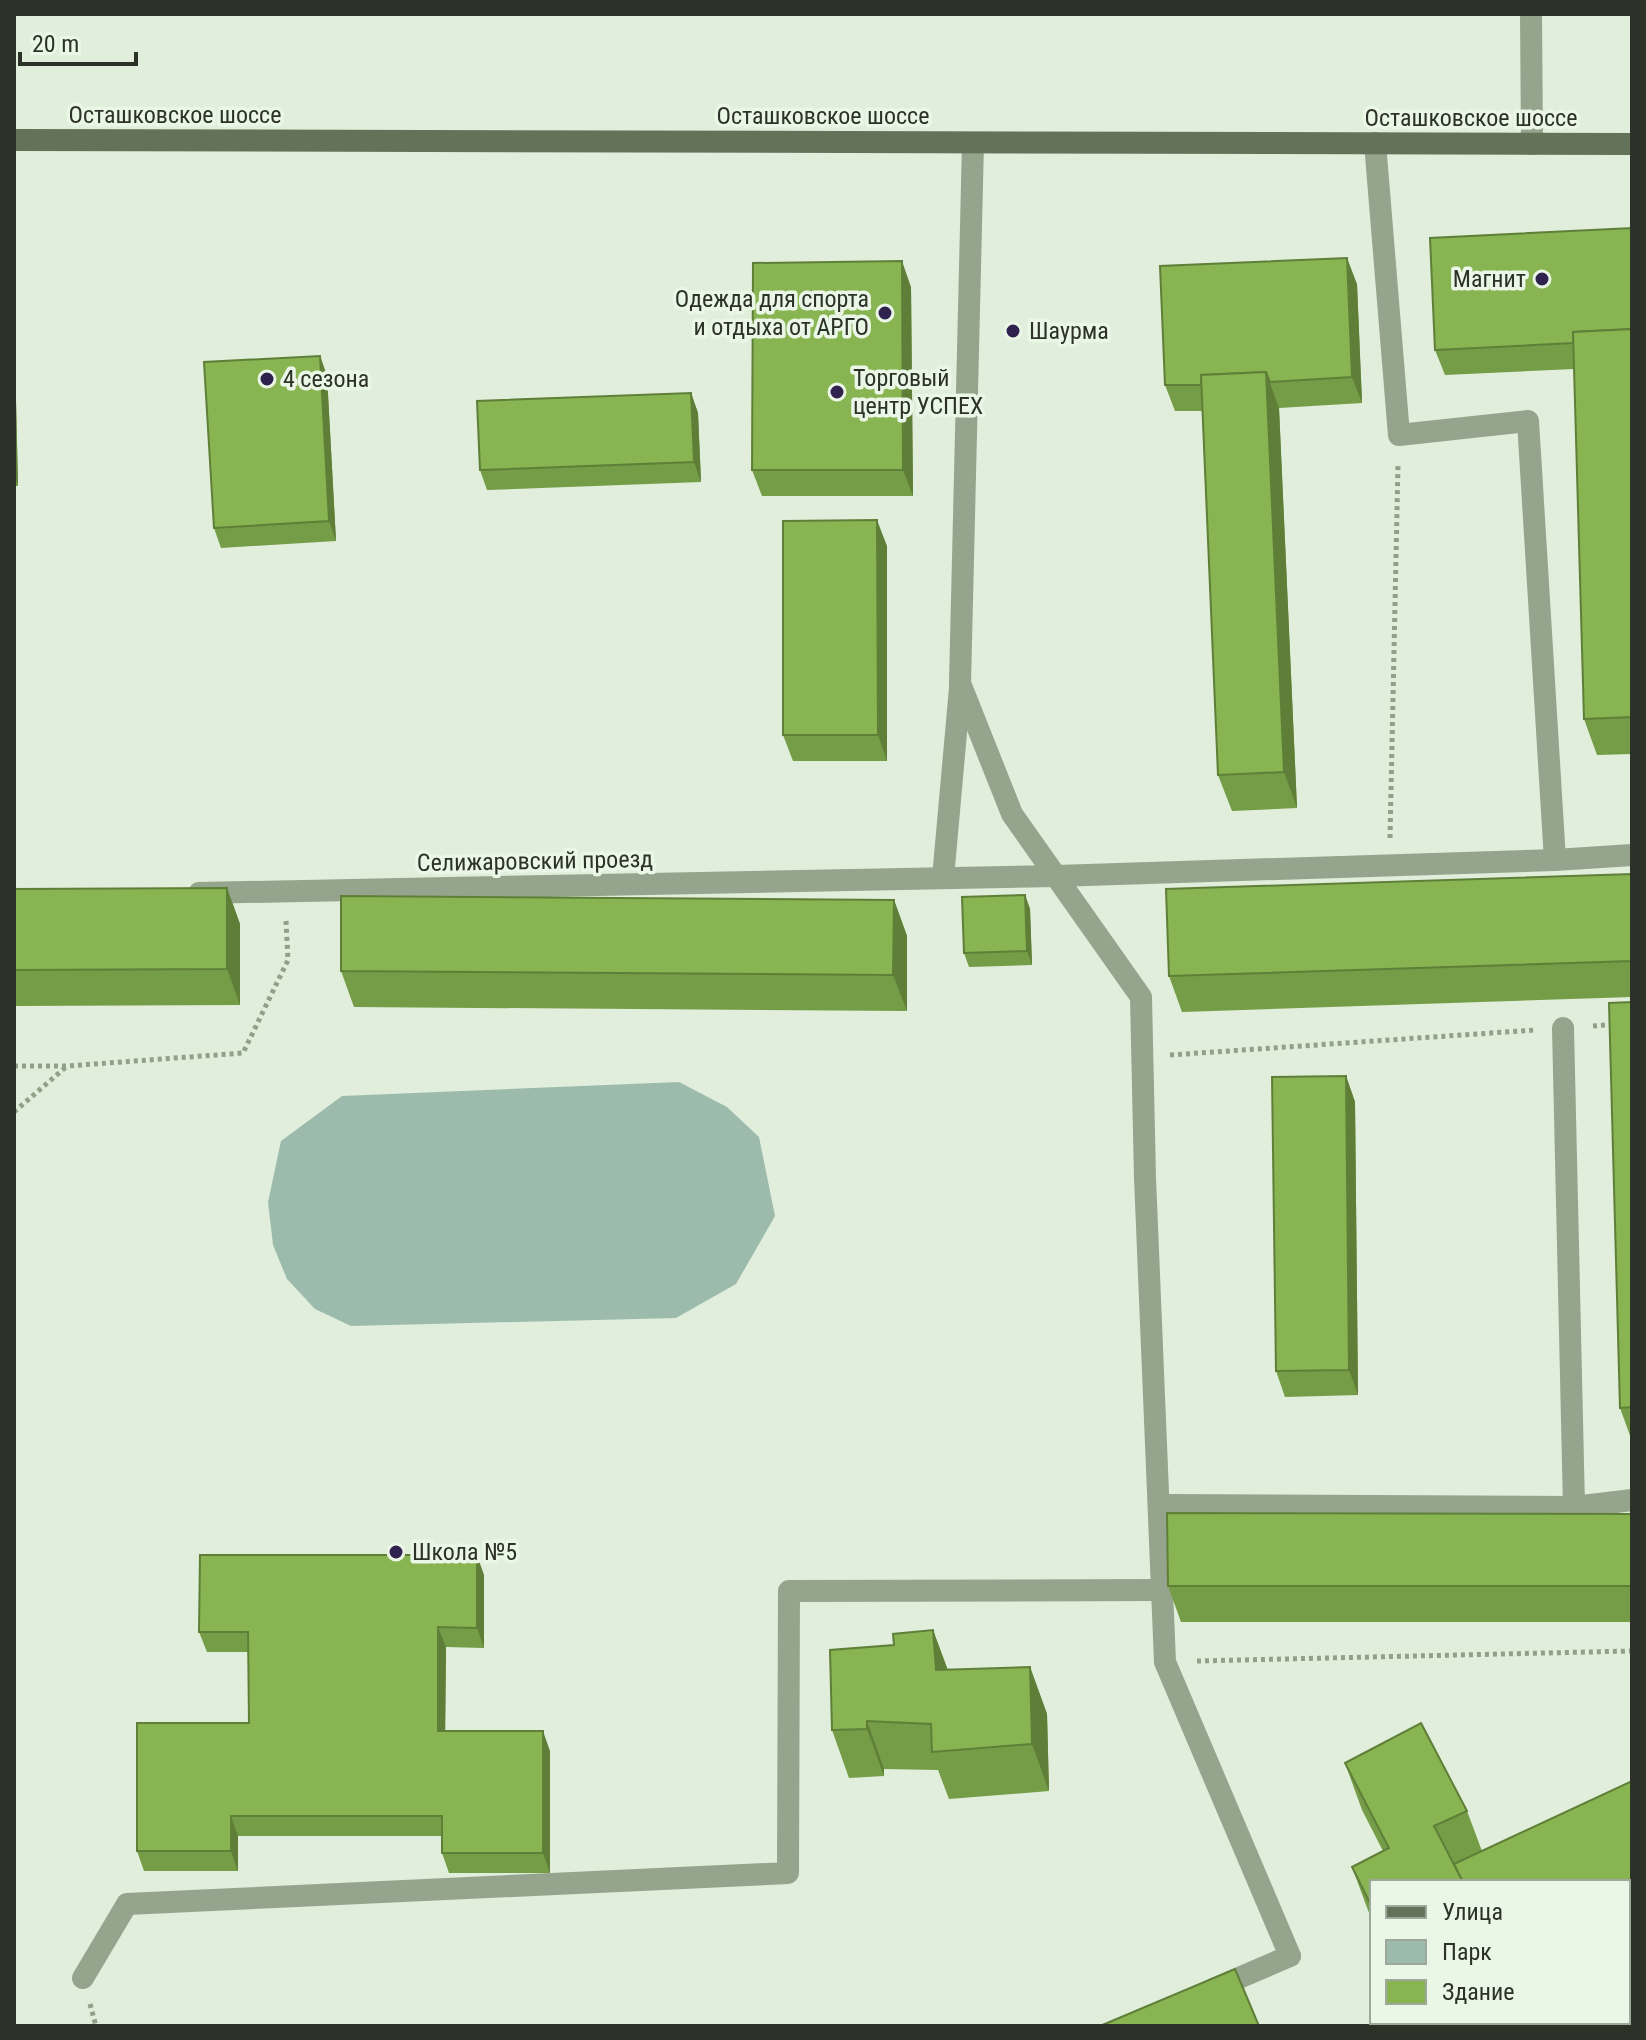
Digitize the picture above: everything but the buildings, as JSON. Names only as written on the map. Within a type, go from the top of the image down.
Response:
[{"type":"main road","name":"Осташковское шоссе","points":[[14,140],[1632,144]]},
{"type":"street","points":[[1531,14],[1532,144]]},
{"type":"street","points":[[943,878],[960,683],[973,143]]},
{"type":"street","points":[[1375,143],[1399,435],[1528,421],[1555,860]]},
{"type":"street","points":[[960,683],[1012,814],[1141,997],[1145,1178],[1165,1662],[1290,1956],[1193,1997]]},
{"type":"street","name":"Селижаровский проезд","points":[[173,893],[1056,876],[1632,855]]},
{"type":"street","points":[[1563,1028],[1574,1507]]},
{"type":"street","points":[[1159,1505],[1574,1507],[1632,1500]]},
{"type":"street","points":[[83,1978],[127,1904],[788,1873],[789,1591],[1162,1590]]},
{"type":"path","points":[[1389,865],[1399,435]]},
{"type":"path","points":[[14,1066],[67,1066],[243,1053],[288,960],[285,892]]},
{"type":"path","points":[[1142,1057],[1618,1024]]},
{"type":"path","points":[[14,1112],[67,1066]]},
{"type":"path","points":[[1165,1662],[1632,1651]]},
{"type":"green space","points":[[679,1082],[727,1107],[759,1137],[775,1216],[736,1284],[676,1318],[351,1326],[315,1309],[287,1279],[273,1245],[268,1202],[281,1141],[342,1096]]},
{"type":"place","name":"Магнит","points":[[1542,279]]},
{"type":"place","name":"Одежда для спорта и отдыха от АРГО","points":[[885,313]]},
{"type":"place","name":"Шаурма","points":[[1013,331]]},
{"type":"place","name":"4 сезона","points":[[267,379]]},
{"type":"place","name":"Торговый центр УСПЕХ","points":[[837,392]]},
{"type":"place","name":"Школа №5","points":[[396,1552]]}]
